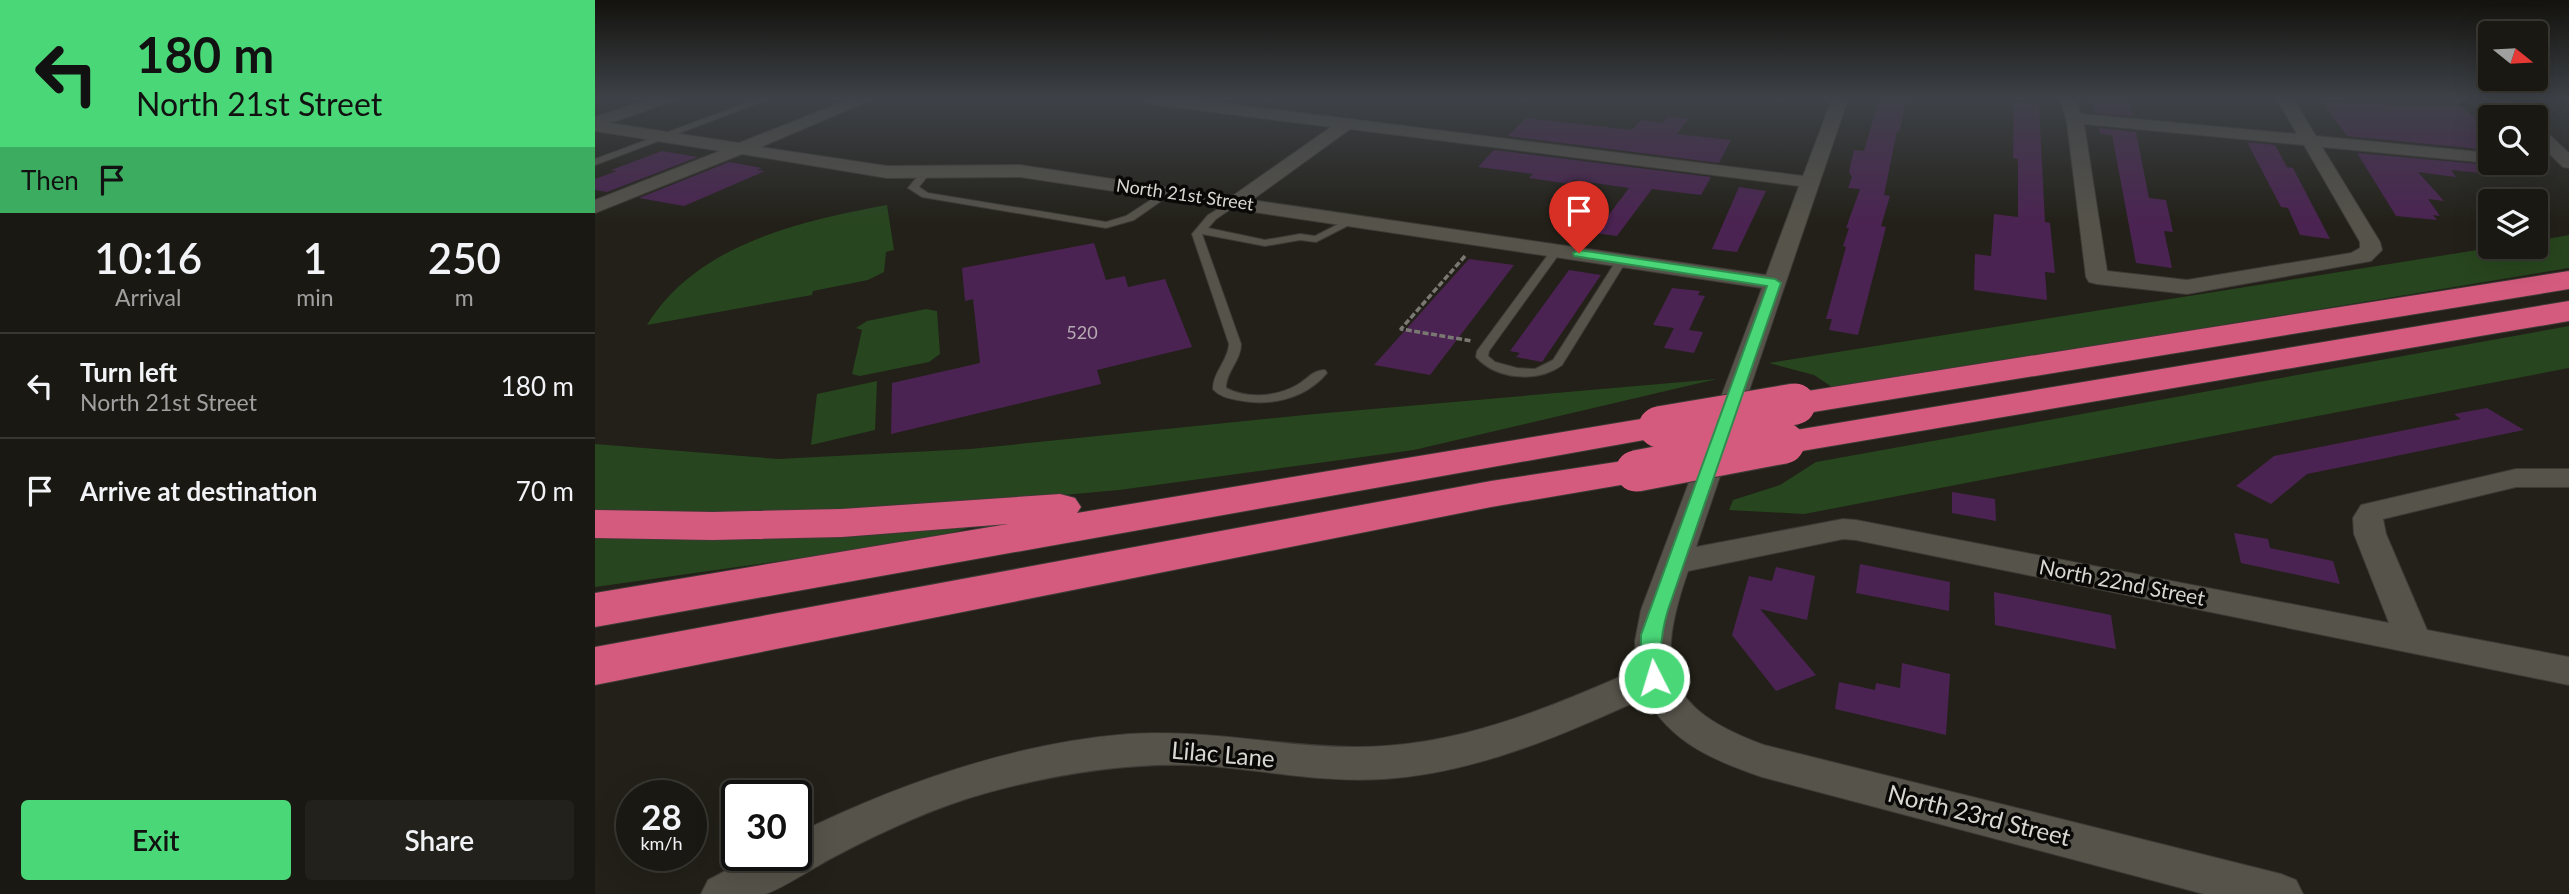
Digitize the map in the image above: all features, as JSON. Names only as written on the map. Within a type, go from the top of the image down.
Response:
[{"type":"highway","points":[[595,610],[1795,404],[2569,280]]},
{"type":"highway","points":[[595,666],[1491,494],[2569,312]]},
{"type":"highway","points":[[595,524],[713,526],[831,523],[1081,506],[1486,456]]},
{"type":"street","name":"North 21st Street","points":[[692,141],[887,172],[925,173],[966,168],[999,168],[1775,283]]},
{"type":"street","points":[[595,207],[761,141]]},
{"type":"street","points":[[1236,202],[1322,141]]},
{"type":"street","points":[[1480,141],[1810,182]]},
{"type":"street","points":[[1654,678],[1650,665],[1651,635],[1825,141]]},
{"type":"street","points":[[2075,141],[2097,278],[2173,287],[2200,286],[2351,259],[2363,256],[2371,250],[2370,242],[2309,141]]},
{"type":"street","points":[[2316,141],[2478,157]]},
{"type":"street","points":[[2548,144],[2569,164]]},
{"type":"street","points":[[2548,163],[2569,164]]},
{"type":"street","points":[[2413,641],[2370,534],[2368,518],[2372,512],[2516,478],[2569,478]]},
{"type":"street","name":"North 22nd Street","points":[[1676,562],[1843,529],[1856,530],[2569,671]]},
{"type":"street","name":"North 23rd Street","points":[[1654,678],[1660,692],[1684,722],[1723,748],[1762,761],[2281,894]]},
{"type":"street","name":"Lilac Lane","points":[[812,847],[891,810],[949,788],[1054,761],[1125,751],[1181,749],[1349,765],[1415,760],[1477,746],[1543,726],[1654,678]]},
{"type":"street","name":"Lilac Lane","points":[[723,894],[765,871]]},
{"type":"lane","points":[[595,162],[652,141]]},
{"type":"lane","points":[[925,173],[913,188],[925,195],[1099,224],[1120,223],[1169,192]]},
{"type":"lane","points":[[1236,202],[1212,217],[1197,234],[1236,352],[1220,376],[1219,389],[1237,397],[1266,400],[1280,398],[1305,387],[1321,373]]},
{"type":"lane","points":[[1200,229],[1259,243],[1300,237],[1316,239],[1354,220]]},
{"type":"lane","points":[[1557,250],[1488,344],[1482,357],[1500,369],[1536,373],[1558,362],[1622,260]]},
{"type":"path","points":[[1473,247],[1401,328],[1488,344]]},
{"type":"green space","points":[[887,205],[894,250],[886,252],[884,272],[868,280],[813,291],[812,295],[647,325],[668,297],[693,274],[722,256],[786,229]]},
{"type":"green space","points":[[2569,235],[2569,268],[1835,389],[1814,375],[1769,363],[2478,250],[2478,259],[2548,259],[2548,239]]},
{"type":"green space","points":[[926,309],[937,311],[940,354],[929,362],[860,376],[852,374],[862,330],[856,328],[867,321]]},
{"type":"green space","points":[[2569,326],[2569,368],[1804,514],[1729,510],[1733,500],[1780,485],[1816,462]]},
{"type":"green space","points":[[1717,379],[1414,450],[1119,490],[939,506],[724,514],[595,509],[595,444],[778,459],[970,449],[1315,414]]},
{"type":"green space","points":[[877,381],[875,430],[811,445],[817,394]]},
{"type":"green space","points":[[984,523],[930,540],[595,587],[595,533]]},
{"type":"building","points":[[1545,141],[1731,141],[1719,163]]},
{"type":"building","points":[[1867,141],[1895,141],[1884,195],[1890,196],[1881,226],[1886,227],[1858,335],[1829,330],[1832,319],[1826,319],[1846,247],[1843,246],[1849,228],[1846,228],[1860,189],[1848,188],[1852,177],[1849,172],[1854,150],[1864,151]]},
{"type":"building","points":[[2013,141],[2041,141],[2045,222],[2050,223],[2055,273],[2045,272],[2047,300],[1974,290],[1975,254],[1991,256],[1994,214],[2018,217],[2018,159],[2013,158]]},
{"type":"building","points":[[2113,141],[2138,141],[2149,198],[2166,200],[2173,232],[2164,231],[2172,268],[2136,263]]},
{"type":"building","points":[[2395,141],[2478,141],[2478,149]]},
{"type":"building","points":[[2247,142],[2275,145],[2287,167],[2293,168],[2330,239],[2300,235],[2288,208],[2281,207]]},
{"type":"building","points":[[1494,150],[1711,177],[1701,195],[1652,189],[1617,236],[1595,233],[1629,188],[1573,180],[1570,184],[1529,178],[1533,174],[1478,167]]},
{"type":"building","points":[[662,151],[698,157],[607,192],[595,190],[595,179],[617,171],[611,170]]},
{"type":"building","points":[[2357,153],[2478,164],[2478,173],[2451,170],[2456,177],[2418,172],[2444,201],[2428,199],[2440,216],[2433,215],[2437,220],[2396,216]]},
{"type":"building","points":[[729,162],[762,168],[757,170],[765,171],[684,206],[639,198]]},
{"type":"building","points":[[1739,187],[1766,191],[1737,252],[1712,249]]},
{"type":"building","points":[[1094,243],[1106,280],[1125,276],[1128,287],[1165,279],[1192,347],[1097,370],[1101,384],[891,434],[892,383],[980,363],[973,299],[965,301],[962,268]]},
{"type":"building","points":[[1469,259],[1514,265],[1430,375],[1374,365]]},
{"type":"building","points":[[1569,270],[1601,275],[1542,362],[1516,357],[1520,353],[1510,351]]},
{"type":"building","points":[[1672,288],[1700,291],[1698,295],[1705,296],[1689,330],[1703,332],[1694,353],[1664,348],[1674,328],[1653,325]]},
{"type":"building","points":[[2487,408],[2524,430],[2307,474],[2271,504],[2236,486],[2274,456],[2461,419],[2454,414]]},
{"type":"building","points":[[1952,492],[1995,499],[1996,521],[1952,513]]},
{"type":"building","points":[[2234,533],[2268,539],[2270,548],[2333,561],[2340,584],[2241,563]]},
{"type":"building","points":[[1860,564],[1950,582],[1949,611],[1856,593]]},
{"type":"building","points":[[1776,567],[1815,576],[1807,620],[1760,609],[1816,675],[1776,691],[1732,635],[1749,576],[1772,581]]},
{"type":"building","points":[[1994,592],[2111,615],[2116,649],[1995,625]]},
{"type":"building","points":[[1902,663],[1950,674],[1946,735],[1835,709],[1839,682],[1875,690],[1876,683],[1900,688]]},
{"type":"route","points":[[1579,253],[1775,283],[1658,610],[1651,635],[1650,665],[1654,678]]}]
